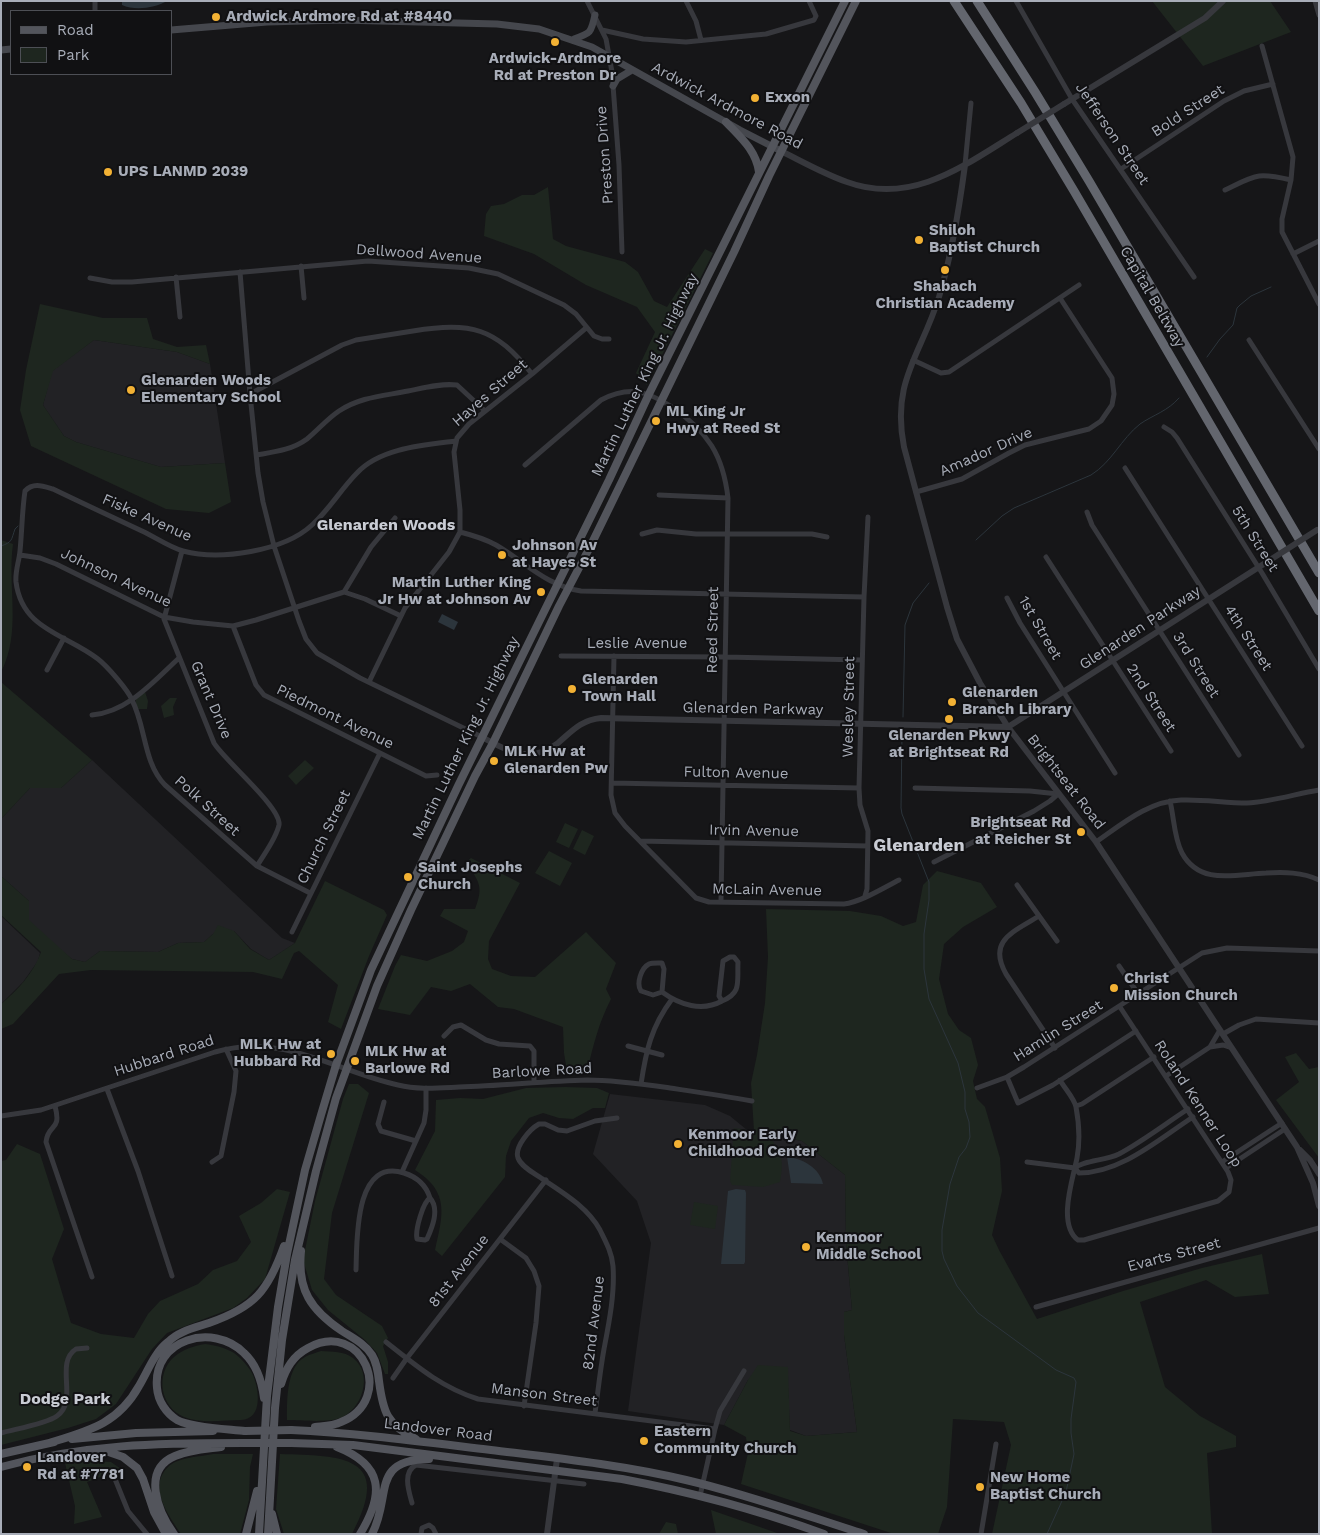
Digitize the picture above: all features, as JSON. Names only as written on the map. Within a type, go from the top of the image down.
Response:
[{"type":"highway","name":"Capital Beltway","points":[[954,1],[1021,103],[1070,183],[1319,611]]},
{"type":"highway","name":"Capital Beltway","points":[[976,1],[1035,92],[1089,181],[1319,573]]},
{"type":"main road","name":"Martin Luther King Jr. Highway","points":[[259,1534],[265,1413],[278,1307],[293,1223],[315,1134],[336,1066],[371,970],[556,584],[845,1]]},
{"type":"main road","name":"Martin Luther King Jr. Highway","points":[[268,1534],[275,1408],[290,1291],[323,1144],[346,1069],[377,986],[412,907],[475,776],[493,743],[856,1]]},
{"type":"main road","points":[[574,39],[587,35],[592,30],[595,15]]},
{"type":"main road","name":"Ardwick Ardmore Road","points":[[172,30],[267,22],[341,20],[504,25],[539,29],[574,39],[592,47],[781,151]]},
{"type":"main road","points":[[613,86],[618,79],[632,70]]},
{"type":"main road","points":[[726,122],[756,156],[759,172]]},
{"type":"main road","points":[[402,905],[412,907]]},
{"type":"main road","points":[[49,1443],[91,1429],[116,1416],[133,1396],[158,1352],[174,1337],[182,1332],[232,1314],[254,1300],[268,1284],[275,1272],[293,1223]]},
{"type":"main road","points":[[304,1224],[300,1273],[307,1295],[315,1309],[324,1318],[369,1351],[377,1366],[382,1405],[388,1416],[399,1429],[422,1442]]},
{"type":"main road","points":[[245,1431],[190,1424],[176,1419],[166,1410],[160,1399],[157,1381],[160,1366],[171,1350],[188,1340],[203,1337],[220,1340],[235,1346],[248,1356],[259,1375],[265,1413]]},
{"type":"main road","points":[[275,1408],[287,1366],[294,1358],[307,1349],[322,1343],[338,1343],[352,1348],[362,1357],[368,1370],[370,1383],[366,1397],[356,1412],[344,1421],[335,1424],[291,1430]]},
{"type":"main road","name":"Landover Road","points":[[1,1454],[49,1443],[136,1432],[291,1430],[347,1433],[557,1458],[639,1470],[753,1498],[864,1534]]},
{"type":"main road","points":[[174,1534],[164,1519],[156,1496],[155,1481],[160,1468],[166,1461],[179,1454],[244,1443]]},
{"type":"main road","points":[[328,1443],[357,1456],[366,1464],[374,1476],[376,1486],[373,1506],[368,1521],[360,1534]]},
{"type":"main road","name":"Landover Road","points":[[1,1467],[51,1455],[96,1448],[150,1444],[328,1443],[622,1479],[745,1507],[824,1534]]},
{"type":"main road","points":[[96,1448],[123,1457],[134,1465],[142,1475],[154,1512],[166,1534]]},
{"type":"main road","points":[[246,1534],[254,1503],[262,1457]]},
{"type":"main road","points":[[372,1534],[380,1512],[387,1478],[394,1468],[400,1463],[413,1459],[457,1458]]},
{"type":"main road","points":[[270,1491],[277,1534]]},
{"type":"street","name":"Preston Drive","points":[[587,1],[606,39],[609,57],[619,165],[622,252]]},
{"type":"street","points":[[686,1],[696,21],[701,40]]},
{"type":"street","points":[[602,30],[661,41],[686,42],[766,34],[814,20],[816,16],[808,1]]},
{"type":"street","name":"Jefferson Street","points":[[1016,1],[1072,99],[1122,169],[1194,277]]},
{"type":"street","name":"Ardwick Ardmore Road","points":[[781,151],[848,183],[881,188],[909,187],[927,183],[965,165],[1205,18],[1223,1]]},
{"type":"street","points":[[1314,1],[1319,15]]},
{"type":"street","points":[[1262,46],[1294,162],[1282,219],[1283,236],[1319,304]]},
{"type":"street","name":"Bold Street","points":[[1122,169],[1224,101],[1244,91],[1273,84]]},
{"type":"street","points":[[965,165],[971,104]]},
{"type":"street","name":"Brightseat Road","points":[[965,165],[957,224],[945,276],[902,394],[900,418],[904,447],[942,591],[958,639],[980,683],[1008,727],[1096,842],[1284,1126],[1297,1148],[1313,1183],[1319,1206]]},
{"type":"street","points":[[1225,190],[1258,175],[1291,180]]},
{"type":"street","points":[[1293,254],[1319,241]]},
{"type":"street","name":"Dellwood Avenue","points":[[90,278],[123,282],[368,261],[439,265],[484,270],[498,274],[564,305],[576,314],[596,338],[609,338]]},
{"type":"street","points":[[302,266],[304,298]]},
{"type":"street","name":"Glenarden Parkway","points":[[240,272],[256,455],[263,502],[274,546],[304,635],[313,650],[322,656],[369,682],[516,754],[532,754],[552,746],[584,721],[612,718],[1008,727],[1318,529]]},
{"type":"street","points":[[176,278],[180,317]]},
{"type":"street","points":[[913,360],[941,373],[949,372],[1079,285]]},
{"type":"street","name":"Amador Drive","points":[[916,492],[962,479],[1016,449],[1089,429],[1105,416],[1113,399],[1114,388],[1112,378],[1060,298]]},
{"type":"street","points":[[250,394],[351,342],[445,326],[469,327],[491,335],[510,350],[532,374]]},
{"type":"street","name":"Hayes Street","points":[[460,532],[460,510],[454,452],[456,441],[465,428],[586,328]]},
{"type":"street","points":[[1249,340],[1319,449]]},
{"type":"street","points":[[256,455],[289,449],[305,440],[339,411],[357,402],[382,394],[440,385],[457,385],[486,411]]},
{"type":"street","points":[[525,466],[601,400],[630,390],[649,394]]},
{"type":"street","name":"Reed Street","points":[[649,394],[691,421],[707,439],[723,470],[728,498],[720,901]]},
{"type":"street","name":"5th Street","points":[[1164,427],[1177,438],[1319,669]]},
{"type":"street","name":"Fiske Avenue","points":[[20,554],[26,491],[31,486],[36,485],[53,489],[182,551],[222,554],[274,546],[298,534],[311,526],[358,472],[368,464],[384,456],[400,451],[456,441]]},
{"type":"street","name":"4th Street","points":[[1125,468],[1302,746]]},
{"type":"street","points":[[659,495],[728,498]]},
{"type":"street","name":"3rd Street","points":[[1087,512],[1090,522],[1239,755]]},
{"type":"street","name":"Wesley Street","points":[[865,896],[867,889],[868,827],[860,805],[859,788],[868,517]]},
{"type":"street","points":[[395,518],[371,547],[344,592],[365,599],[401,616]]},
{"type":"street","points":[[642,534],[657,530],[683,533],[812,534],[827,537]]},
{"type":"street","points":[[369,682],[401,616],[415,594],[448,552],[460,532],[480,537],[495,544],[533,571],[556,584],[583,591],[864,597]]},
{"type":"street","points":[[164,617],[182,551]]},
{"type":"street","points":[[20,554],[16,581],[24,607],[36,621],[99,659],[132,699]]},
{"type":"street","name":"Johnson Avenue","points":[[20,554],[56,564],[164,617],[193,622],[232,626],[344,592]]},
{"type":"street","name":"2nd Street","points":[[1046,557],[1170,751]]},
{"type":"street","name":"1st Street","points":[[1007,598],[1015,615],[1115,773]]},
{"type":"street","name":"Grant Drive","points":[[164,617],[216,747],[265,799],[278,817],[278,826],[256,866]]},
{"type":"street","name":"Piedmont Avenue","points":[[232,626],[256,685],[264,695],[426,776],[436,775]]},
{"type":"street","points":[[47,670],[64,638]]},
{"type":"street","name":"Leslie Avenue","points":[[561,656],[862,660]]},
{"type":"street","name":"McLain Avenue","points":[[614,656],[612,800],[615,813],[640,842],[696,898],[704,901],[840,904],[858,900],[899,880]]},
{"type":"street","points":[[92,715],[114,710],[132,699],[179,658]]},
{"type":"street","name":"Polk Street","points":[[132,699],[150,758],[161,781],[256,866],[310,893]]},
{"type":"street","name":"Church Street","points":[[292,932],[380,753]]},
{"type":"street","name":"Fulton Avenue","points":[[612,783],[859,788]]},
{"type":"street","points":[[915,788],[1058,794]]},
{"type":"street","points":[[1096,842],[1136,814],[1150,807],[1170,801],[1246,803],[1273,800],[1319,790]]},
{"type":"street","points":[[934,862],[1042,807],[1058,794]]},
{"type":"street","points":[[1170,801],[1180,848],[1186,859],[1199,871],[1207,875],[1219,876],[1288,872],[1319,880]]},
{"type":"street","name":"Irvin Avenue","points":[[640,842],[868,846]]},
{"type":"street","points":[[1017,885],[1057,941]]},
{"type":"street","points":[[1039,916],[1007,937],[1000,946],[998,956],[1006,974],[1055,1048]]},
{"type":"street","name":"Hamlin Street","points":[[977,1088],[1007,1077],[1139,995],[1202,953],[1218,949],[1319,951]]},
{"type":"street","points":[[662,992],[672,1000],[689,1005],[704,1006],[722,1001],[734,995],[737,990],[738,962],[734,957],[728,957],[723,961],[719,996],[722,1001]]},
{"type":"street","points":[[662,963],[664,966],[662,992],[652,995],[639,989],[638,983],[644,968],[649,964],[662,963]]},
{"type":"street","points":[[1119,966],[1139,995]]},
{"type":"street","points":[[641,1084],[646,1050],[658,1020],[672,1000]]},
{"type":"street","name":"Roland Kenner Loop","points":[[1060,1080],[1076,1106],[1079,1131],[1077,1157],[1068,1198],[1068,1214],[1073,1234],[1078,1240],[1084,1240],[1220,1200],[1229,1192],[1231,1180],[1226,1168],[1120,1007]]},
{"type":"street","points":[[1166,1076],[1210,1047],[1222,1032],[1256,1019],[1319,1023]]},
{"type":"street","points":[[444,1036],[453,1027],[461,1025],[486,1040],[499,1044],[530,1046],[534,1051],[534,1082]]},
{"type":"street","points":[[1007,1077],[1018,1103],[1060,1080],[1136,1031]]},
{"type":"street","points":[[1210,1047],[1223,1045],[1232,1048]]},
{"type":"street","name":"Hubbard Road","points":[[1,1116],[29,1113],[55,1106],[226,1049],[246,1046],[271,1046],[293,1051],[336,1066]]},
{"type":"street","points":[[628,1046],[662,1055]]},
{"type":"street","points":[[212,1162],[221,1156],[236,1071],[226,1049]]},
{"type":"street","points":[[1076,1106],[1154,1057]]},
{"type":"street","name":"Barlowe Road","points":[[336,1066],[396,1085],[426,1088],[599,1080],[641,1084],[752,1101]]},
{"type":"street","points":[[402,1172],[425,1118],[426,1088]]},
{"type":"street","points":[[107,1089],[138,1171],[172,1276]]},
{"type":"street","points":[[384,1102],[378,1121],[380,1130],[416,1141]]},
{"type":"street","points":[[55,1106],[58,1119],[46,1137],[46,1144],[92,1277]]},
{"type":"street","points":[[1027,1162],[1074,1168],[1080,1164],[1100,1161],[1119,1154],[1188,1109]]},
{"type":"street","points":[[1074,1168],[1079,1174],[1086,1174],[1113,1167],[1127,1161],[1193,1117]]},
{"type":"street","name":"82nd Avenue","points":[[595,1413],[609,1323],[613,1275],[612,1259],[601,1232],[591,1216],[546,1180],[525,1166],[518,1156],[520,1146],[534,1128],[543,1124],[558,1130],[567,1131],[595,1121],[617,1118]]},
{"type":"street","points":[[1222,1162],[1284,1126]]},
{"type":"street","points":[[1226,1168],[1284,1126]]},
{"type":"street","name":"Brightseat Road","points":[[1297,1148],[1310,1160],[1319,1174]]},
{"type":"street","points":[[356,1270],[360,1215],[366,1190],[373,1180],[381,1174],[390,1171],[402,1172],[420,1182],[426,1188],[434,1204],[434,1221],[427,1239],[421,1240],[417,1238],[416,1232],[425,1203],[430,1198]]},
{"type":"street","name":"81st Avenue","points":[[393,1378],[546,1180]]},
{"type":"street","name":"Evarts Street","points":[[1036,1307],[1319,1228]]},
{"type":"street","points":[[500,1239],[528,1262],[534,1271],[539,1286],[536,1323],[524,1406]]},
{"type":"street","name":"Manson Street","points":[[386,1342],[441,1384],[458,1393],[490,1402],[595,1413],[714,1429]]},
{"type":"street","points":[[1,1433],[47,1421],[58,1416],[66,1402],[68,1358],[73,1350],[87,1348]]},
{"type":"street","points":[[700,1496],[714,1429],[723,1405],[744,1371]]},
{"type":"street","points":[[981,1534],[996,1444]]},
{"type":"street","points":[[547,1534],[557,1458]]},
{"type":"street","points":[[412,1503],[407,1488],[408,1472],[416,1465],[584,1484]]},
{"type":"street","points":[[115,1479],[128,1511],[147,1534]]},
{"type":"street","points":[[421,1534],[422,1528],[428,1525],[433,1528],[436,1534]]},
{"type":"shaded area","points":[[122,1],[167,1],[151,7],[133,8],[122,5]]},
{"type":"shaded area","name":"Glenarden Woods Elementary School","points":[[94,340],[177,352],[210,364],[225,463],[161,467],[76,442],[64,436],[43,405],[52,371]]},
{"type":"shaded area","points":[[442,614],[458,622],[454,630],[438,622]]},
{"type":"shaded area","points":[[92,760],[282,938],[295,943],[269,960],[251,949],[234,931],[213,934],[204,942],[178,943],[158,952],[100,951],[85,962],[72,959],[52,943],[28,920],[29,901],[1,876],[1,819],[30,788],[61,788]]},
{"type":"shaded area","points":[[1,916],[40,953],[38,961],[23,982],[1,1004]]},
{"type":"shaded area","points":[[610,1094],[705,1105],[730,1116],[747,1130],[802,1141],[845,1175],[846,1243],[852,1310],[844,1312],[844,1335],[857,1432],[806,1436],[790,1430],[787,1367],[748,1380],[724,1425],[628,1411],[651,1243],[637,1201],[593,1154]]},
{"type":"shaded area","points":[[787,1157],[799,1159],[809,1165],[818,1173],[823,1184],[791,1183]]},
{"type":"shaded area","points":[[736,1189],[745,1190],[746,1193],[745,1262],[744,1264],[721,1264],[728,1191]]},
{"type":"green space","points":[[1152,1],[1270,1],[1291,32],[1203,66]]},
{"type":"green space","points":[[548,187],[553,239],[566,246],[625,262],[638,272],[654,301],[667,307],[705,249],[713,253],[647,385],[636,373],[655,332],[637,307],[586,285],[534,254],[484,236],[486,214],[491,206],[504,204],[522,195],[534,195]]},
{"type":"green space","points":[[40,304],[103,318],[147,318],[153,339],[177,347],[206,345],[210,364],[177,352],[94,340],[53,371],[43,405],[64,436],[76,442],[161,467],[225,463],[231,502],[209,513],[166,509],[31,446],[20,410],[26,370]]},
{"type":"green space","points":[[1,540],[13,544],[13,609],[11,641],[1,672]]},
{"type":"green space","points":[[1,682],[92,760],[61,788],[30,788],[1,819]]},
{"type":"green space","points":[[145,692],[148,701],[147,709],[138,709],[136,707],[136,698]]},
{"type":"green space","points":[[170,698],[177,698],[173,707],[174,715],[164,718],[161,706]]},
{"type":"green space","points":[[305,760],[314,768],[296,785],[288,776]]},
{"type":"green space","points":[[565,823],[578,829],[569,848],[556,842]]},
{"type":"green space","points":[[582,830],[594,836],[585,855],[573,849]]},
{"type":"green space","points":[[549,851],[572,863],[560,886],[535,873]]},
{"type":"green space","points":[[471,858],[520,883],[489,941],[488,959],[492,969],[511,976],[535,977],[586,932],[616,963],[606,989],[611,999],[600,1025],[587,1072],[567,1071],[563,1027],[514,1009],[498,1007],[470,984],[451,991],[431,987],[410,1015],[378,1009],[401,955],[427,961],[452,951],[464,942],[468,931],[440,916],[444,909],[475,909],[480,889],[466,862]]},
{"type":"green space","points":[[937,871],[981,883],[997,907],[963,927],[944,944],[939,979],[948,1014],[959,1030],[971,1038],[978,1065],[973,1081],[977,1099],[985,1107],[1000,1158],[1002,1191],[992,1235],[1037,1319],[1202,1268],[1262,1254],[1269,1294],[1235,1297],[1206,1280],[1140,1302],[1165,1387],[1200,1416],[1236,1436],[1236,1447],[1207,1453],[1212,1534],[992,1534],[1011,1445],[1004,1422],[953,1419],[947,1507],[938,1534],[894,1534],[741,1484],[748,1453],[746,1437],[724,1425],[758,1365],[788,1367],[790,1431],[806,1436],[857,1432],[844,1335],[844,1312],[852,1310],[846,1243],[845,1175],[802,1141],[769,1134],[782,1161],[780,1182],[763,1187],[732,1185],[730,1181],[734,1128],[754,1131],[751,1083],[765,1003],[768,957],[766,909],[850,911],[881,916],[903,926],[916,922],[923,885]]},
{"type":"green space","points":[[1,876],[29,901],[29,920],[72,959],[85,962],[100,951],[158,952],[178,943],[204,942],[213,934],[218,925],[234,931],[250,949],[269,960],[295,943],[325,881],[384,910],[387,915],[341,1029],[328,1022],[338,985],[299,951],[294,953],[282,979],[253,972],[91,970],[59,974],[13,1024],[1,1029],[1,1004],[25,980],[41,952],[1,915]]},
{"type":"green space","points":[[1296,1053],[1309,1069],[1319,1067],[1319,1158],[1276,1100],[1299,1082],[1285,1057]]},
{"type":"green space","points":[[349,1084],[358,1084],[369,1093],[332,1213],[324,1279],[336,1295],[382,1326],[388,1338],[383,1346],[388,1362],[388,1374],[385,1374],[377,1353],[365,1340],[328,1310],[312,1290],[303,1260],[315,1201],[343,1099]]},
{"type":"green space","points":[[526,1088],[597,1088],[609,1093],[605,1108],[593,1108],[573,1119],[559,1118],[543,1113],[529,1118],[511,1141],[506,1156],[505,1177],[442,1256],[435,1250],[441,1215],[439,1196],[426,1178],[415,1170],[435,1131],[436,1100],[483,1099]]},
{"type":"green space","points":[[17,1144],[40,1154],[64,1229],[52,1259],[71,1323],[101,1334],[134,1338],[148,1314],[160,1301],[198,1284],[213,1270],[237,1261],[251,1242],[239,1216],[261,1203],[277,1189],[290,1192],[265,1279],[247,1298],[233,1308],[167,1333],[152,1349],[116,1404],[96,1419],[1,1445],[1,1161],[6,1160]]},
{"type":"green space","points":[[694,1202],[718,1206],[715,1229],[690,1225]]},
{"type":"green space","points":[[205,1344],[220,1347],[234,1353],[252,1373],[258,1401],[253,1414],[248,1418],[212,1421],[191,1419],[176,1412],[165,1398],[162,1381],[168,1364],[181,1352]]},
{"type":"green space","points":[[321,1351],[346,1354],[359,1365],[363,1373],[364,1382],[359,1400],[348,1414],[335,1420],[287,1420],[289,1385],[294,1369],[305,1357]]},
{"type":"green space","points":[[213,1454],[253,1454],[250,1467],[249,1500],[240,1534],[181,1534],[162,1501],[159,1483],[162,1475],[168,1467],[177,1461]]},
{"type":"green space","points":[[280,1454],[323,1456],[341,1459],[355,1465],[364,1474],[367,1488],[364,1508],[352,1534],[284,1534],[276,1509]]},
{"type":"green space","points":[[111,1462],[121,1469],[87,1482],[102,1517],[74,1524],[75,1506],[65,1463]]},
{"type":"green space","points":[[711,1510],[780,1534],[716,1534]]},
{"type":"green space","points":[[666,1522],[676,1524],[678,1534],[659,1534]]},
{"type":"waterway","points":[[1207,357],[1233,325],[1237,308],[1251,296],[1271,287]]},
{"type":"waterway","points":[[976,540],[1002,516],[1014,508],[1091,475],[1105,464],[1133,430],[1165,410],[1179,398]]},
{"type":"waterway","points":[[1,546],[10,542],[18,526]]},
{"type":"waterway","points":[[903,717],[905,625],[913,603],[929,583]]},
{"type":"waterway","points":[[902,733],[902,814],[929,882],[929,900],[924,934],[924,969],[929,999],[958,1063],[965,1092],[965,1109],[969,1122],[970,1137],[966,1148],[959,1157],[950,1184],[942,1230],[944,1259],[957,1286],[978,1313],[1056,1370],[1074,1378],[1076,1382],[1071,1419],[1074,1454],[1066,1492],[1047,1534]]},
{"type":"place","name":"Ardwick Ardmore Rd at #8440","points":[[216,17]]},
{"type":"place","name":"Ardwick-Ardmore Rd at Preston Dr","points":[[555,42]]},
{"type":"place","name":"Exxon","points":[[755,98]]},
{"type":"place","name":"UPS LANMD 2039","points":[[108,172]]},
{"type":"place","name":"Shiloh Baptist Church","points":[[919,240]]},
{"type":"place","name":"Shabach Christian Academy","points":[[945,270]]},
{"type":"place","name":"Glenarden Woods Elementary School","points":[[131,390]]},
{"type":"place","name":"ML King Jr Hwy at Reed St","points":[[656,421]]},
{"type":"place","name":"Johnson Av at Hayes St","points":[[502,555]]},
{"type":"place","name":"Martin Luther King Jr Hw at Johnson Av","points":[[541,592]]},
{"type":"place","name":"Glenarden Town Hall","points":[[572,689]]},
{"type":"place","name":"Glenarden Branch Library","points":[[952,702]]},
{"type":"place","name":"Glenarden Pkwy at Brightseat Rd","points":[[949,719]]},
{"type":"place","name":"MLK Hw at Glenarden Pw","points":[[494,761]]},
{"type":"place","name":"Brightseat Rd at Reicher St","points":[[1081,832]]},
{"type":"place","name":"Saint Josephs Church","points":[[408,877]]},
{"type":"place","name":"Christ Mission Church","points":[[1114,988]]},
{"type":"place","name":"MLK Hw at Hubbard Rd","points":[[331,1054]]},
{"type":"place","name":"MLK Hw at Barlowe Rd","points":[[355,1061]]},
{"type":"place","name":"Kenmoor Early Childhood Center","points":[[678,1144]]},
{"type":"place","name":"Kenmoor Middle School","points":[[806,1247]]},
{"type":"place","name":"Eastern Community Church","points":[[644,1441]]},
{"type":"place","name":"Landover Rd at #7781","points":[[27,1467]]},
{"type":"place","name":"New Home Baptist Church","points":[[980,1487]]},
{"type":"district","name":"Glenarden Woods","points":[[386,525]]},
{"type":"district","name":"Glenarden","points":[[919,846]]},
{"type":"district","name":"Dodge Park","points":[[65,1399]]}]
